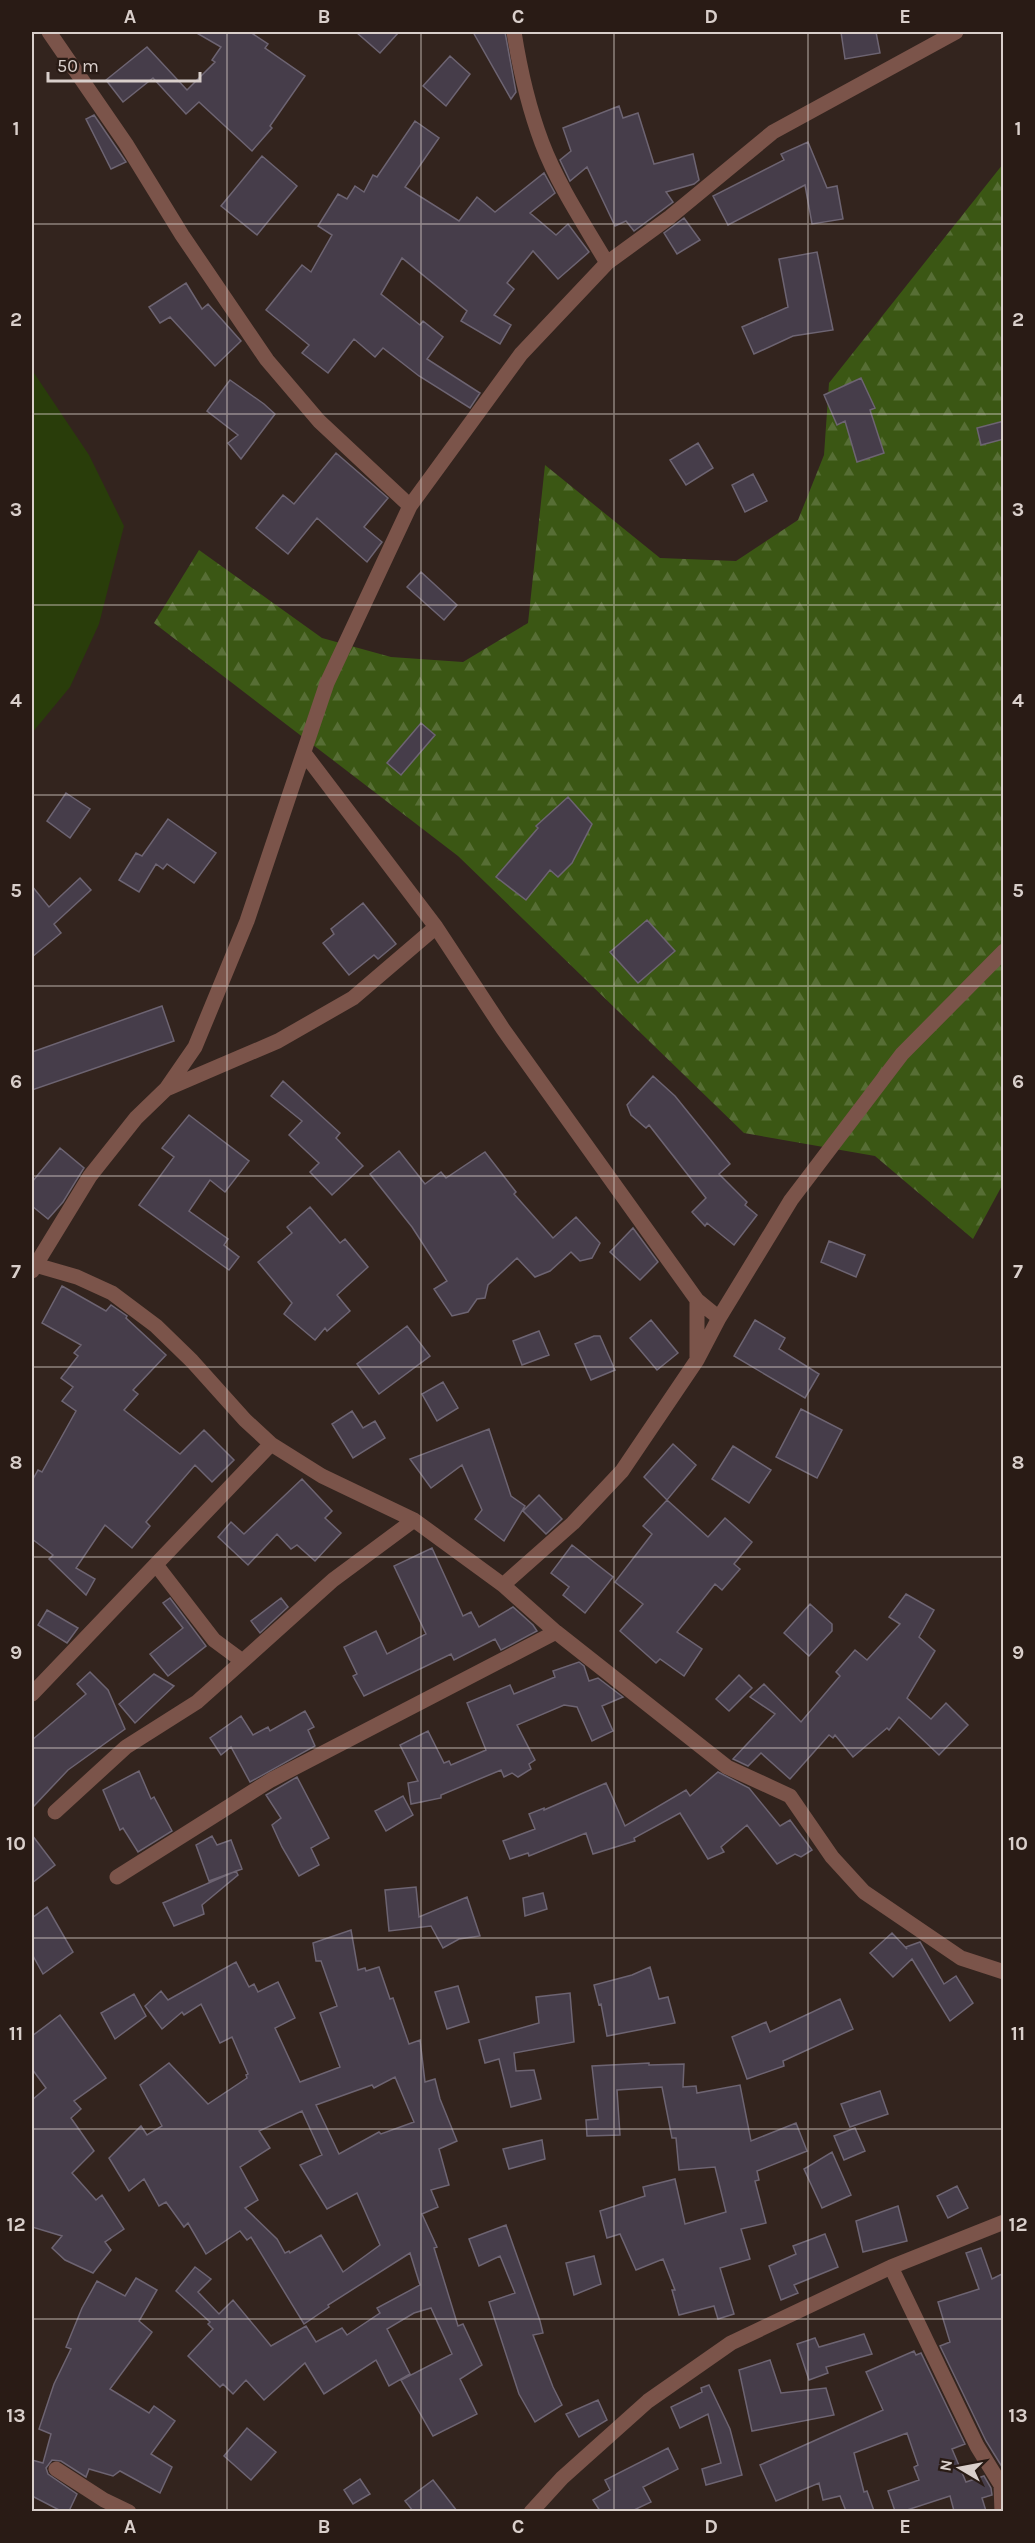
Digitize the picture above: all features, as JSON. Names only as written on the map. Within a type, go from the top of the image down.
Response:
[{"type":"street","points":[[49,32],[126,144],[182,235],[267,360],[319,421],[410,506]]},
{"type":"street","points":[[514,32],[521,79],[542,143],[565,193],[607,263]]},
{"type":"street","points":[[956,32],[773,132],[670,217],[607,263],[521,354],[410,506],[327,682],[247,921],[195,1047],[166,1089],[136,1118],[90,1176],[32,1266],[77,1277],[112,1293],[156,1326],[185,1354],[245,1420],[271,1444],[322,1476],[414,1520],[502,1585],[556,1632],[727,1767],[790,1796],[832,1857],[864,1892],[880,1905],[962,1958],[1004,1972]]},
{"type":"street","points":[[304,753],[435,927],[503,1029],[697,1300],[719,1318]]},
{"type":"street","points":[[166,1089],[278,1041],[353,998],[435,927]]},
{"type":"street","points":[[502,1585],[573,1523],[622,1471],[697,1360],[719,1318],[791,1200],[902,1054],[1004,951]]},
{"type":"street","points":[[697,1300],[697,1360]]},
{"type":"street","points":[[32,1694],[157,1566],[271,1444]]},
{"type":"street","points":[[55,1812],[126,1747],[197,1702],[241,1660],[333,1580],[414,1520]]},
{"type":"street","points":[[157,1566],[214,1640],[241,1660]]},
{"type":"street","points":[[117,1876],[271,1780],[556,1632]]},
{"type":"street","points":[[531,2511],[562,2478],[648,2401],[731,2343],[891,2267],[1004,2222]]},
{"type":"street","points":[[891,2267],[977,2446],[1001,2486],[1002,2511]]},
{"type":"street","points":[[56,2469],[104,2500],[129,2511]]},
{"type":"green space","points":[[1003,164],[1004,1182],[973,1239],[875,1156],[744,1133],[458,856],[154,623],[199,550],[322,638],[391,657],[463,662],[528,623],[545,465],[660,558],[736,561],[798,520],[824,455],[829,383]]},
{"type":"green space","points":[[32,370],[89,455],[124,526],[99,624],[70,687],[32,733]]},
{"type":"building","points":[[195,32],[250,32],[268,44],[265,48],[305,76],[270,126],[272,128],[252,151],[199,102],[186,114],[153,78],[123,102],[106,80],[147,47],[187,90],[215,62],[212,60],[221,47]]},
{"type":"building","points":[[356,32],[399,32],[380,53]]},
{"type":"building","points":[[473,32],[505,32],[516,92],[511,99]]},
{"type":"building","points":[[841,32],[876,32],[880,53],[845,59]]},
{"type":"building","points":[[450,56],[470,74],[446,106],[423,86]]},
{"type":"building","points":[[619,106],[623,118],[638,113],[654,164],[693,154],[699,180],[694,184],[666,192],[673,202],[634,231],[626,221],[615,226],[587,167],[570,181],[560,160],[571,151],[563,128]]},
{"type":"building","points":[[94,115],[126,162],[111,169],[86,119]]},
{"type":"building","points":[[415,121],[439,138],[405,187],[459,221],[477,197],[495,212],[544,173],[555,193],[530,213],[556,235],[568,224],[589,252],[558,279],[533,251],[507,283],[514,289],[494,315],[511,325],[500,344],[461,321],[467,311],[402,258],[381,294],[420,325],[423,321],[443,337],[427,359],[480,393],[470,408],[419,376],[383,348],[375,357],[354,339],[328,373],[302,353],[309,345],[266,310],[302,265],[311,272],[332,235],[318,226],[338,194],[347,199],[355,186],[364,192],[373,175],[377,177]]},
{"type":"building","points":[[808,142],[827,188],[837,186],[843,219],[812,224],[805,185],[728,225],[713,196],[784,160],[781,154]]},
{"type":"building","points":[[262,156],[297,186],[257,235],[221,206]]},
{"type":"building","points":[[684,218],[700,240],[677,254],[664,233]]},
{"type":"building","points":[[817,252],[833,330],[793,336],[754,354],[742,327],[788,307],[779,259]]},
{"type":"building","points":[[186,283],[202,309],[208,304],[241,341],[215,366],[170,317],[160,323],[149,307]]},
{"type":"building","points":[[861,378],[875,408],[870,410],[884,453],[857,462],[845,421],[837,425],[824,395]]},
{"type":"building","points":[[230,380],[275,414],[241,459],[228,443],[238,435],[207,411]]},
{"type":"building","points":[[1004,421],[1004,439],[981,445],[977,428]]},
{"type":"building","points":[[698,443],[713,468],[686,485],[670,460]]},
{"type":"building","points":[[336,453],[388,498],[364,527],[382,542],[367,562],[317,518],[288,554],[256,528],[283,495],[294,504]]},
{"type":"building","points":[[753,474],[767,501],[745,512],[732,485]]},
{"type":"building","points":[[421,572],[457,605],[444,620],[407,587]]},
{"type":"building","points":[[421,723],[435,735],[401,775],[387,763]]},
{"type":"building","points":[[66,793],[90,809],[70,838],[47,821]]},
{"type":"building","points":[[568,797],[592,824],[572,863],[558,877],[550,870],[526,900],[496,877],[538,828],[536,826]]},
{"type":"building","points":[[168,819],[216,853],[194,883],[167,864],[163,869],[156,864],[139,892],[119,880],[136,853],[142,856]]},
{"type":"building","points":[[80,878],[91,890],[54,924],[61,933],[32,957],[32,886],[49,907]]},
{"type":"building","points":[[363,903],[396,944],[378,959],[374,955],[349,975],[323,943],[334,934],[331,929]]},
{"type":"building","points":[[647,920],[675,951],[638,983],[610,952]]},
{"type":"building","points":[[162,1006],[174,1041],[32,1090],[32,1052]]},
{"type":"building","points":[[653,1076],[675,1096],[730,1164],[719,1174],[747,1202],[745,1205],[757,1215],[734,1245],[707,1223],[705,1226],[692,1212],[706,1198],[649,1125],[646,1128],[631,1115],[627,1105]]},
{"type":"building","points":[[283,1081],[340,1133],[336,1138],[363,1166],[332,1195],[310,1172],[319,1163],[289,1135],[302,1121],[271,1096]]},
{"type":"building","points":[[189,1115],[249,1161],[225,1192],[210,1180],[189,1211],[228,1239],[224,1245],[239,1257],[229,1270],[139,1205],[174,1157],[162,1148]]},
{"type":"building","points":[[60,1148],[84,1168],[63,1202],[48,1219],[32,1206],[32,1182]]},
{"type":"building","points":[[399,1151],[425,1184],[441,1172],[446,1178],[485,1152],[516,1192],[514,1194],[553,1238],[576,1217],[600,1243],[592,1258],[580,1261],[571,1252],[550,1271],[535,1277],[517,1258],[488,1285],[485,1298],[477,1299],[468,1312],[452,1316],[434,1289],[447,1281],[412,1227],[370,1174]]},
{"type":"building","points":[[310,1207],[340,1243],[345,1239],[368,1267],[337,1295],[350,1311],[327,1331],[325,1328],[315,1340],[284,1314],[292,1303],[258,1262],[292,1233],[287,1227]]},
{"type":"building","points":[[633,1228],[658,1262],[640,1280],[610,1252]]},
{"type":"building","points":[[829,1241],[865,1255],[856,1277],[821,1262]]},
{"type":"building","points":[[62,1286],[106,1311],[111,1305],[127,1316],[126,1318],[166,1355],[133,1390],[138,1394],[124,1410],[180,1454],[204,1430],[234,1460],[212,1482],[195,1465],[146,1522],[150,1526],[132,1548],[105,1525],[76,1568],[95,1579],[86,1595],[49,1559],[53,1555],[32,1539],[32,1481],[38,1470],[42,1472],[76,1411],[62,1401],[73,1387],[61,1378],[78,1356],[74,1353],[81,1345],[42,1323]]},
{"type":"building","points":[[651,1320],[678,1353],[657,1370],[630,1338]]},
{"type":"building","points":[[755,1320],[785,1338],[779,1349],[819,1374],[805,1398],[734,1356]]},
{"type":"building","points":[[407,1326],[430,1356],[379,1394],[357,1364]]},
{"type":"building","points":[[539,1331],[549,1355],[522,1365],[513,1341]]},
{"type":"building","points":[[594,1336],[600,1336],[615,1370],[591,1380],[575,1344]]},
{"type":"building","points":[[443,1382],[458,1408],[437,1421],[422,1394]]},
{"type":"building","points":[[801,1409],[842,1430],[817,1478],[776,1457]]},
{"type":"building","points":[[352,1411],[363,1428],[375,1421],[385,1438],[353,1458],[332,1424]]},
{"type":"building","points":[[489,1429],[511,1496],[525,1506],[504,1541],[475,1519],[482,1510],[462,1465],[431,1488],[410,1459]]},
{"type":"building","points":[[673,1444],[696,1465],[667,1500],[644,1477]]},
{"type":"building","points":[[733,1446],[771,1470],[749,1503],[712,1479]]},
{"type":"building","points":[[302,1479],[332,1511],[325,1518],[341,1533],[315,1561],[297,1545],[291,1549],[277,1534],[248,1565],[218,1537],[231,1522],[244,1534]]},
{"type":"building","points":[[539,1495],[562,1519],[546,1534],[523,1511]]},
{"type":"building","points":[[667,1500],[708,1537],[725,1518],[752,1542],[734,1564],[740,1569],[722,1590],[715,1584],[677,1632],[702,1649],[684,1676],[660,1659],[656,1663],[620,1631],[643,1604],[615,1582],[652,1534],[643,1526]]},
{"type":"building","points":[[572,1545],[613,1577],[585,1613],[563,1595],[569,1587],[551,1573]]},
{"type":"building","points":[[432,1548],[463,1616],[471,1612],[479,1627],[513,1607],[537,1631],[501,1650],[495,1639],[454,1660],[451,1654],[364,1696],[353,1676],[357,1674],[344,1647],[376,1631],[387,1654],[426,1634],[394,1566]]},
{"type":"building","points":[[906,1594],[934,1610],[919,1637],[935,1651],[907,1698],[931,1719],[946,1703],[968,1725],[939,1755],[899,1717],[889,1730],[887,1728],[853,1757],[835,1735],[833,1738],[829,1735],[790,1779],[761,1753],[748,1766],[733,1759],[775,1714],[750,1697],[764,1684],[801,1722],[840,1676],[836,1672],[855,1650],[867,1660],[900,1624],[889,1617]]},
{"type":"building","points":[[170,1598],[206,1646],[168,1676],[150,1654],[183,1628],[163,1603]]},
{"type":"building","points":[[281,1598],[288,1607],[260,1633],[251,1621]]},
{"type":"building","points":[[810,1604],[832,1624],[832,1631],[809,1656],[784,1633]]},
{"type":"building","points":[[47,1610],[78,1628],[67,1643],[38,1625]]},
{"type":"building","points":[[579,1662],[584,1666],[589,1681],[598,1678],[623,1697],[602,1706],[613,1731],[592,1741],[577,1707],[564,1705],[517,1725],[535,1760],[529,1764],[531,1769],[518,1777],[512,1773],[504,1777],[501,1770],[441,1795],[441,1798],[411,1804],[408,1783],[418,1781],[400,1745],[428,1731],[444,1763],[449,1761],[451,1765],[486,1750],[467,1703],[510,1685],[514,1694],[555,1677],[553,1671]]},
{"type":"building","points":[[90,1672],[108,1690],[125,1729],[68,1770],[32,1808],[32,1740],[86,1694],[77,1684]]},
{"type":"building","points":[[154,1674],[174,1686],[135,1723],[119,1704]]},
{"type":"building","points":[[739,1675],[752,1688],[729,1711],[716,1699]]},
{"type":"building","points":[[305,1711],[314,1727],[308,1730],[315,1746],[250,1782],[231,1747],[221,1755],[210,1738],[241,1716],[253,1735],[268,1727],[270,1731]]},
{"type":"building","points":[[139,1771],[151,1799],[154,1797],[172,1831],[138,1852],[123,1828],[120,1830],[103,1790]]},
{"type":"building","points":[[718,1772],[749,1788],[780,1826],[790,1820],[812,1850],[801,1857],[795,1854],[777,1864],[747,1825],[721,1847],[724,1852],[708,1859],[680,1813],[634,1838],[635,1841],[593,1854],[586,1833],[529,1856],[528,1853],[510,1859],[503,1841],[535,1829],[529,1814],[544,1808],[544,1810],[606,1783],[625,1826],[686,1790],[690,1796]]},
{"type":"building","points":[[297,1777],[329,1838],[311,1848],[319,1865],[299,1876],[272,1825],[281,1818],[266,1795]]},
{"type":"building","points":[[403,1796],[413,1815],[386,1831],[375,1811]]},
{"type":"building","points":[[32,1835],[55,1865],[32,1883]]},
{"type":"building","points":[[212,1836],[217,1845],[231,1840],[242,1869],[209,1881],[196,1845]]},
{"type":"building","points":[[236,1871],[238,1875],[202,1905],[204,1914],[174,1926],[163,1903]]},
{"type":"building","points":[[416,1887],[419,1917],[467,1897],[480,1936],[459,1939],[443,1948],[431,1926],[389,1931],[385,1890]]},
{"type":"building","points":[[543,1893],[547,1909],[525,1916],[523,1898]]},
{"type":"building","points":[[47,1907],[73,1952],[43,1974],[32,1954],[32,1918]]},
{"type":"building","points":[[351,1930],[358,1970],[365,1968],[366,1971],[379,1967],[409,2044],[420,2040],[425,2082],[435,2079],[440,2099],[457,2141],[439,2149],[449,2185],[431,2190],[438,2207],[422,2214],[437,2247],[434,2248],[458,2326],[463,2324],[482,2365],[460,2379],[477,2414],[433,2436],[401,2380],[452,2354],[431,2308],[414,2313],[387,2329],[410,2374],[389,2386],[376,2360],[324,2394],[305,2363],[264,2400],[246,2380],[233,2394],[223,2384],[220,2387],[188,2356],[213,2329],[208,2324],[210,2322],[176,2291],[195,2267],[211,2279],[198,2292],[219,2314],[233,2300],[271,2346],[306,2326],[316,2342],[342,2328],[347,2335],[380,2313],[377,2308],[420,2285],[410,2253],[328,2305],[329,2307],[304,2324],[251,2237],[247,2240],[240,2231],[206,2254],[188,2223],[184,2227],[166,2202],[159,2206],[144,2179],[129,2191],[109,2158],[141,2126],[147,2135],[162,2126],[140,2085],[169,2063],[208,2104],[247,2078],[248,2074],[232,2037],[220,2043],[201,2004],[184,2015],[182,2012],[162,2029],[145,2006],[161,1991],[168,2000],[236,1962],[249,1987],[254,1984],[258,1992],[278,1982],[295,2018],[275,2028],[300,2082],[340,2067],[320,2013],[337,2006],[321,1961],[316,1961],[313,1943]],"holes":[[[395,2077],[414,2122],[381,2134],[379,2132],[339,2154],[316,2105],[372,2085],[374,2088]],[[302,2111],[322,2155],[300,2165],[327,2209],[357,2193],[380,2245],[343,2272],[321,2235],[290,2253],[289,2251],[285,2253],[277,2239],[245,2208],[258,2200],[240,2167],[270,2148],[259,2131]]]},
{"type":"building","points":[[892,1933],[907,1949],[906,1947],[920,1942],[944,1984],[956,1976],[973,2003],[950,2021],[912,1959],[893,1977],[870,1953]]},
{"type":"building","points":[[650,1967],[659,1999],[668,1997],[675,2023],[607,2036],[601,2004],[599,2005],[594,1985],[632,1975]]},
{"type":"building","points":[[458,1986],[469,2022],[447,2029],[435,1992]]},
{"type":"building","points":[[570,1993],[574,2042],[514,2053],[516,2071],[534,2070],[541,2099],[511,2107],[499,2059],[485,2063],[479,2040],[539,2023],[536,1997]]},
{"type":"building","points":[[134,1994],[146,2016],[115,2039],[101,2013]]},
{"type":"building","points":[[840,1999],[853,2029],[783,2061],[784,2066],[747,2079],[732,2037],[766,2022],[770,2032]]},
{"type":"building","points":[[60,2015],[106,2078],[74,2101],[81,2109],[71,2118],[94,2151],[72,2173],[96,2200],[102,2195],[124,2229],[105,2242],[111,2250],[93,2273],[65,2260],[52,2248],[62,2236],[32,2227],[32,2100],[46,2088],[32,2069],[32,2036]]},
{"type":"building","points":[[649,2063],[649,2065],[684,2064],[683,2087],[696,2086],[697,2093],[740,2085],[751,2141],[796,2123],[807,2151],[757,2171],[759,2180],[755,2181],[766,2223],[741,2229],[750,2259],[720,2268],[734,2314],[718,2319],[714,2306],[679,2315],[672,2290],[675,2290],[663,2259],[636,2270],[620,2234],[607,2238],[600,2211],[645,2196],[643,2187],[675,2179],[685,2224],[726,2212],[715,2167],[679,2170],[676,2138],[672,2138],[662,2087],[617,2090],[620,2135],[587,2136],[586,2120],[598,2119],[592,2066]]},
{"type":"building","points":[[880,2091],[888,2114],[850,2127],[841,2104]]},
{"type":"building","points":[[855,2128],[865,2151],[844,2160],[834,2136]]},
{"type":"building","points":[[542,2140],[545,2159],[509,2169],[503,2149]]},
{"type":"building","points":[[832,2152],[851,2195],[822,2208],[804,2169]]},
{"type":"building","points":[[957,2186],[968,2208],[948,2218],[937,2196]]},
{"type":"building","points":[[898,2206],[907,2241],[863,2252],[856,2221]]},
{"type":"building","points":[[506,2225],[543,2333],[533,2335],[562,2405],[535,2422],[519,2394],[489,2302],[515,2293],[500,2256],[479,2266],[469,2239]]},
{"type":"building","points":[[825,2234],[838,2267],[794,2285],[798,2293],[781,2300],[769,2266],[796,2254],[793,2246]]},
{"type":"building","points":[[981,2248],[992,2279],[1004,2273],[1004,2470],[986,2441],[940,2346],[950,2342],[938,2302],[979,2289],[966,2253]]},
{"type":"building","points":[[594,2256],[601,2284],[574,2295],[566,2263]]},
{"type":"building","points":[[136,2278],[157,2290],[139,2321],[152,2332],[110,2389],[149,2413],[154,2406],[175,2421],[151,2454],[172,2467],[160,2493],[120,2471],[113,2476],[89,2469],[86,2477],[61,2461],[52,2460],[46,2468],[48,2474],[77,2494],[69,2511],[61,2511],[32,2496],[32,2460],[43,2463],[51,2434],[39,2429],[54,2384],[71,2349],[66,2347],[82,2308],[97,2281],[125,2296]]},
{"type":"building","points":[[864,2334],[872,2354],[826,2367],[828,2373],[809,2380],[797,2344],[815,2338],[819,2347]]},
{"type":"building","points":[[914,2351],[916,2355],[921,2353],[965,2444],[952,2449],[966,2482],[984,2476],[991,2488],[992,2495],[982,2498],[986,2511],[954,2511],[950,2496],[904,2511],[895,2511],[888,2491],[919,2480],[914,2467],[918,2465],[907,2433],[854,2453],[864,2492],[867,2491],[874,2511],[846,2511],[840,2496],[823,2500],[819,2483],[776,2501],[760,2465],[883,2410],[866,2372]]},
{"type":"building","points":[[770,2360],[781,2393],[826,2388],[834,2415],[752,2431],[739,2370]]},
{"type":"building","points":[[709,2385],[730,2429],[742,2475],[706,2485],[702,2469],[721,2463],[708,2414],[680,2428],[671,2407],[702,2392],[701,2388]]},
{"type":"building","points":[[598,2400],[607,2420],[579,2437],[566,2414]]},
{"type":"building","points":[[247,2428],[276,2452],[251,2480],[224,2456]]},
{"type":"building","points":[[668,2448],[678,2469],[643,2487],[651,2502],[632,2511],[600,2511],[593,2500],[610,2490],[605,2480]]},
{"type":"building","points":[[360,2479],[370,2494],[353,2504],[344,2490]]},
{"type":"building","points":[[433,2480],[457,2511],[413,2511],[405,2501]]}]
